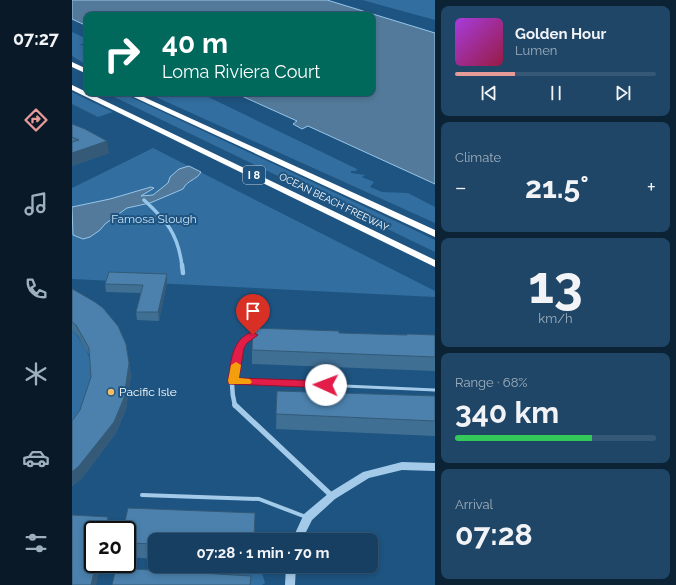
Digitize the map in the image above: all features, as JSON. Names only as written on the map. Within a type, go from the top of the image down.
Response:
[{"type":"highway","points":[[72,64],[84,70]]},
{"type":"highway","name":"OCEAN BEACH FREEWAY","points":[[72,87],[84,93]]},
{"type":"highway","name":"OCEAN BEACH FREEWAY","points":[[90,96],[435,264]]},
{"type":"highway","name":"OCEAN BEACH FREEWAY","points":[[136,96],[435,234]]},
{"type":"street","points":[[260,333],[244,341],[239,348],[233,381],[233,400],[240,412],[332,496]]},
{"type":"street","points":[[300,533],[308,517],[332,496],[366,475],[402,466],[435,467]]},
{"type":"street","points":[[290,585],[291,573]]},
{"type":"lane","points":[[233,381],[435,390]]},
{"type":"lane","points":[[142,495],[259,499],[308,517]]},
{"type":"green space","points":[[362,0],[435,0],[435,20]]},
{"type":"green space","points":[[72,32],[84,38],[84,44],[79,44],[84,46],[84,50],[82,51],[84,52],[84,63],[72,56]]},
{"type":"green space","points":[[72,92],[113,112],[98,117],[72,104]]},
{"type":"green space","points":[[112,96],[128,96],[435,240],[435,252]]},
{"type":"green space","points":[[154,96],[206,96],[357,169],[356,171],[351,171],[351,173],[365,175],[362,177],[374,182],[370,187],[382,192],[408,193],[435,207],[435,223]]},
{"type":"green space","name":"Famosa Slough","points":[[153,148],[435,291],[435,297],[72,279],[72,188]]},
{"type":"green space","points":[[72,331],[82,342],[90,358],[94,375],[94,383],[89,402],[72,436]]},
{"type":"green space","points":[[148,570],[148,573],[218,573],[224,579],[231,573],[262,573],[265,583],[262,585],[227,585],[145,573]]},
{"type":"shaded area","points":[[72,0],[327,0],[366,12],[84,12],[84,25],[72,19]]},
{"type":"shaded area","points":[[375,15],[435,33],[435,184],[308,126],[302,129],[293,124],[297,121],[242,96],[375,96]]},
{"type":"shaded area","points":[[189,166],[201,172],[183,189],[150,203],[127,208],[90,237],[83,239],[73,235],[72,207],[110,199],[151,187],[154,188],[141,196],[153,195],[168,183],[170,177],[179,169]]},
{"type":"building","points":[[72,124],[107,141],[72,153],[72,142],[79,140],[72,137]]},
{"type":"building","points":[[109,272],[167,274],[158,312],[136,312],[143,285],[105,284]]},
{"type":"building","name":"Pacific Isle","points":[[72,289],[103,308],[118,326],[126,344],[129,363],[124,398],[114,422],[79,466],[72,472],[72,421],[80,410],[91,377],[89,348],[76,325],[72,322]]},
{"type":"building","points":[[253,328],[339,331],[339,333],[435,335],[435,357],[252,350]]},
{"type":"building","points":[[277,391],[435,396],[435,421],[276,414]]},
{"type":"building","points":[[128,508],[255,513],[254,533],[148,533],[148,544],[136,543],[136,521],[125,521]]},
{"type":"building","points":[[72,515],[108,517],[107,521],[84,521],[84,573],[94,573],[91,585],[72,585]]},
{"type":"building","points":[[136,569],[148,570],[148,573],[200,573],[251,576],[250,585],[112,585],[115,573],[136,573]]},
{"type":"waterway","points":[[144,200],[170,229],[178,245],[182,266]]},
{"type":"waterway","points":[[182,265],[183,273]]},
{"type":"slow traffic","points":[[236,365],[233,381],[246,382]]},
{"type":"place","name":"Pacific Isle","points":[[111,392]]},
{"type":"route","points":[[253,335],[244,341],[239,348],[233,381],[326,385]]}]
